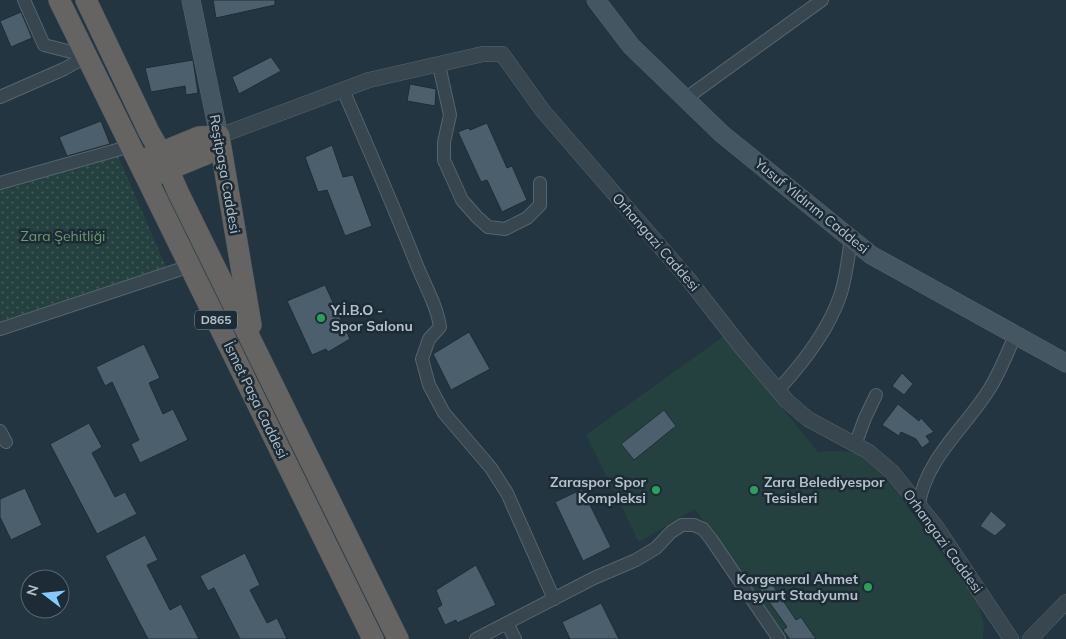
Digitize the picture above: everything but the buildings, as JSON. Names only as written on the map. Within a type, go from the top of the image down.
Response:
[{"type":"highway","name":"İsmet Paşa Caddesi","points":[[60,0],[373,639]]},
{"type":"highway","name":"İsmet Paşa Caddesi","points":[[86,0],[398,639]]},
{"type":"highway","points":[[139,162],[164,161],[206,154],[219,136]]},
{"type":"highway","name":"Reşitpaşa Caddesi","points":[[219,136],[255,349]]},
{"type":"main road","name":"Reşitpaşa Caddesi","points":[[190,0],[219,136]]},
{"type":"main road","name":"Yusuf Yıldırım Caddesi","points":[[596,0],[630,46],[722,134],[872,255],[1066,363]]},
{"type":"street","points":[[24,0],[44,45],[87,56]]},
{"type":"street","points":[[685,99],[822,0]]},
{"type":"street","name":"Orhangazi Caddesi","points":[[219,136],[369,80],[483,54],[502,54],[542,111],[689,280],[742,348],[778,390],[808,419],[869,452],[892,472],[937,528],[1011,639]]},
{"type":"street","points":[[0,97],[64,69],[87,56]]},
{"type":"street","points":[[439,64],[450,115],[444,142],[444,160],[462,200],[488,227],[505,229],[527,218],[540,206],[540,184]]},
{"type":"street","points":[[343,90],[381,175],[438,315],[440,327],[429,339],[422,359],[429,385],[444,413],[491,468],[507,493],[554,599]]},
{"type":"street","points":[[0,183],[139,162]]},
{"type":"street","points":[[778,390],[797,370],[826,327],[840,296],[852,239]]},
{"type":"street","points":[[0,329],[190,266]]},
{"type":"street","points":[[919,504],[921,489],[940,456],[990,388],[1015,336]]},
{"type":"street","points":[[855,445],[876,395]]},
{"type":"street","points":[[476,639],[594,578],[636,560],[656,548],[671,532],[682,526],[694,525],[703,529],[711,539],[779,639]]},
{"type":"street","points":[[1030,639],[1066,602]]},
{"type":"street","points":[[507,623],[515,639]]},
{"type":"green space","name":"Zara Şehitliği","points":[[118,156],[166,267],[0,323],[0,189]]},
{"type":"green space","name":"Zara Belediyespor Tesisleri","points":[[724,336],[818,452],[838,451],[858,454],[870,460],[882,472],[978,602],[984,625],[983,639],[786,639],[695,509],[639,542],[586,435]]},
{"type":"place","name":"Y.İ.B.O - Spor Salonu","points":[[321,318]]},
{"type":"place","name":"Zaraspor Spor Kompleksi","points":[[656,490]]},
{"type":"place","name":"Zara Belediyespor Tesisleri","points":[[754,490]]},
{"type":"place","name":"Korgeneral Ahmet Başyurt Stadyumu","points":[[868,587]]}]
